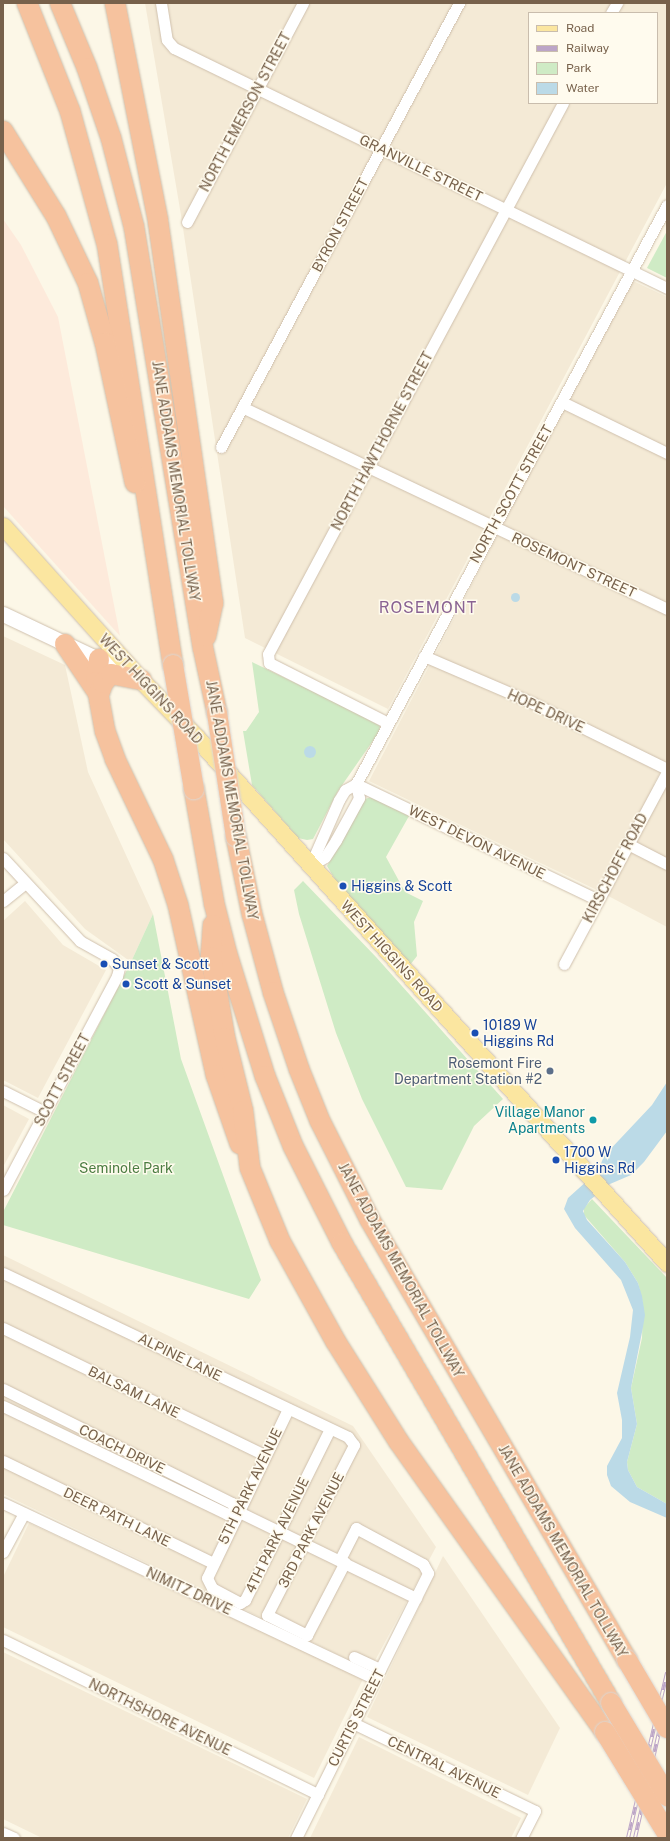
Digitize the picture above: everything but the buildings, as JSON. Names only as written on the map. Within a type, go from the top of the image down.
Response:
[{"type":"highway","points":[[27,3],[70,111],[107,244],[152,523],[173,665],[214,903],[242,1010],[265,1076],[317,1197],[667,1796]]},
{"type":"highway","name":"JANE ADDAMS MEMORIAL TOLLWAY","points":[[60,3],[87,68],[111,138],[134,227],[203,648],[217,714],[236,837],[252,914],[273,992],[299,1070],[320,1121],[370,1220],[667,1728]]},
{"type":"highway","points":[[115,3],[129,61],[158,221],[213,603],[203,648]]},
{"type":"highway","points":[[126,3],[129,30],[129,61]]},
{"type":"highway","points":[[3,131],[41,190],[73,249],[88,283],[105,343],[132,475],[152,523]]},
{"type":"highway","points":[[3,147],[41,190]]},
{"type":"highway","points":[[66,644],[99,694]]},
{"type":"highway","points":[[98,659],[96,682],[105,732],[115,759],[145,818],[178,905],[216,1075],[250,1168],[280,1241],[357,1376],[400,1442],[604,1732],[667,1833]]},
{"type":"highway","points":[[99,694],[103,683],[111,674],[141,680]]},
{"type":"highway","points":[[214,903],[211,957],[225,1038],[243,1111],[250,1168]]},
{"type":"main road","name":"WEST HIGGINS ROAD","points":[[3,526],[141,680],[197,738],[587,1176],[667,1263]]},
{"type":"main road","points":[[3,614],[141,680]]},
{"type":"main road","points":[[98,659],[104,639]]},
{"type":"street","name":"GRANVILLE STREET","points":[[161,3],[167,40],[174,48],[667,288]]},
{"type":"street","name":"NORTH EMERSON STREET","points":[[187,222],[303,3]]},
{"type":"street","name":"BYRON STREET","points":[[221,447],[244,408],[459,3]]},
{"type":"street","points":[[612,12],[617,3]]},
{"type":"street","name":"NORTH HAWTHORNE STREET","points":[[388,723],[269,663],[268,654],[562,104]]},
{"type":"street","name":"NORTH SCOTT STREET","points":[[310,866],[344,790],[356,784],[667,205]]},
{"type":"street","points":[[562,402],[667,453]]},
{"type":"street","name":"ROSEMONT STREET","points":[[244,408],[667,609]]},
{"type":"street","name":"HOPE DRIVE","points":[[424,656],[533,703],[667,769]]},
{"type":"street","name":"KIRSCHOFF ROAD","points":[[564,964],[667,772]]},
{"type":"street","name":"NORTH SCOTT STREET","points":[[310,866],[325,857],[336,840],[359,798],[356,784]]},
{"type":"street","name":"WEST DEVON AVENUE","points":[[356,784],[598,900]]},
{"type":"street","points":[[628,844],[667,864]]},
{"type":"street","points":[[3,858],[25,883],[3,901]]},
{"type":"street","name":"SCOTT STREET","points":[[3,1190],[117,976],[119,968],[112,959],[80,941],[25,883]]},
{"type":"street","points":[[3,1092],[45,1112]]},
{"type":"street","name":"ALPINE LANE","points":[[3,1273],[348,1437],[354,1445]]},
{"type":"street","name":"BALSAM LANE","points":[[3,1328],[264,1455]]},
{"type":"street","name":"COACH DRIVE","points":[[3,1390],[232,1503],[237,1511],[305,1542],[416,1598]]},
{"type":"street","name":"COACH DRIVE","points":[[3,1406],[227,1514],[237,1511]]},
{"type":"street","name":"5TH PARK AVENUE","points":[[214,1563],[237,1511],[288,1409]]},
{"type":"street","name":"4TH PARK AVENUE","points":[[214,1563],[207,1582],[212,1588],[243,1602],[330,1429]]},
{"type":"street","name":"3RD PARK AVENUE","points":[[343,1561],[307,1635],[267,1615],[354,1445]]},
{"type":"street","name":"DEER PATH LANE","points":[[3,1460],[214,1563]]},
{"type":"street","name":"NIMITZ DRIVE","points":[[3,1503],[378,1674]]},
{"type":"street","points":[[3,1552],[24,1513]]},
{"type":"street","name":"CURTIS STREET","points":[[296,1838],[428,1573],[426,1566],[356,1528],[343,1561]]},
{"type":"street","name":"NORTHSHORE AVENUE","points":[[3,1640],[318,1794]]},
{"type":"street","points":[[354,1657],[378,1674]]},
{"type":"street","name":"CENTRAL AVENUE","points":[[353,1723],[535,1811],[521,1838]]},
{"type":"street","points":[[3,1833],[14,1838]]},
{"type":"shaded area","points":[[145,3],[667,3],[667,183],[388,709],[245,638],[181,215]]},
{"type":"shaded area","points":[[3,219],[21,245],[58,317],[120,636],[3,506]]},
{"type":"shaded area","points":[[631,280],[667,297],[667,759],[654,784],[667,790],[667,927],[597,890],[369,781]]},
{"type":"shaded area","points":[[3,636],[65,665],[88,772],[153,914],[131,962],[85,929],[3,839]]},
{"type":"shaded area","points":[[25,901],[63,945],[106,970],[38,1098],[3,1080],[3,921]]},
{"type":"shaded area","points":[[3,1105],[29,1119],[3,1167]]},
{"type":"shaded area","points":[[3,1255],[353,1426],[436,1547],[370,1670],[3,1494]]},
{"type":"shaded area","points":[[29,1523],[363,1679],[314,1778],[3,1627],[3,1577]]},
{"type":"shaded area","points":[[443,1556],[560,1728],[528,1795],[367,1717]]},
{"type":"shaded area","points":[[3,1652],[307,1799],[288,1838],[42,1838],[3,1819]]},
{"type":"shaded area","points":[[359,1737],[521,1818],[511,1838],[310,1838]]},
{"type":"green space","points":[[667,231],[667,278],[647,268]]},
{"type":"green space","points":[[252,662],[362,715],[380,726],[379,732],[338,791],[313,839],[307,840],[298,838],[252,785],[243,731],[246,731],[259,712]]},
{"type":"green space","points":[[371,797],[409,816],[386,857],[405,892],[423,901],[414,922],[417,956],[410,965],[336,881],[327,866],[365,799]]},
{"type":"green space","points":[[303,881],[376,957],[503,1099],[474,1126],[442,1190],[406,1187],[362,1099],[336,1033],[299,914],[294,890]]},
{"type":"green space","name":"Seminole Park","points":[[153,914],[181,1059],[261,1280],[249,1299],[3,1225],[3,1212],[131,962]]},
{"type":"green space","points":[[592,1199],[667,1278],[667,1504],[637,1487],[628,1470],[627,1462],[637,1424],[631,1388],[642,1338],[643,1304],[638,1283],[625,1262],[584,1215],[584,1208]]},
{"type":"water","points":[[515,592],[520,597],[515,602],[510,597]]},
{"type":"water","points":[[308,746],[312,746],[316,752],[312,758],[308,758],[304,754],[304,750]]},
{"type":"water","points":[[667,1082],[667,1131],[644,1162],[631,1175],[610,1184],[590,1200],[583,1211],[587,1220],[625,1262],[638,1283],[642,1296],[645,1315],[631,1388],[637,1424],[627,1462],[628,1470],[637,1487],[667,1504],[667,1518],[630,1502],[611,1486],[607,1475],[607,1466],[622,1438],[622,1420],[617,1393],[630,1337],[633,1310],[621,1280],[575,1228],[564,1209],[568,1198],[598,1171],[604,1156],[652,1105]]},
{"type":"railway","points":[[628,1838],[667,1673]]},
{"type":"railway","points":[[635,1838],[660,1728]]},
{"type":"place","name":"Higgins & Scott","points":[[343,886]]},
{"type":"place","name":"Sunset & Scott","points":[[104,964]]},
{"type":"place","name":"Scott & Sunset","points":[[126,984]]},
{"type":"place","name":"10189 W Higgins Rd","points":[[475,1033]]},
{"type":"place","name":"Rosemont Fire Department Station #2","points":[[550,1071]]},
{"type":"place","name":"Village Manor Apartments","points":[[593,1120]]},
{"type":"place","name":"1700 W Higgins Rd","points":[[556,1160]]},
{"type":"district","name":"ROSEMONT","points":[[428,608]]}]
